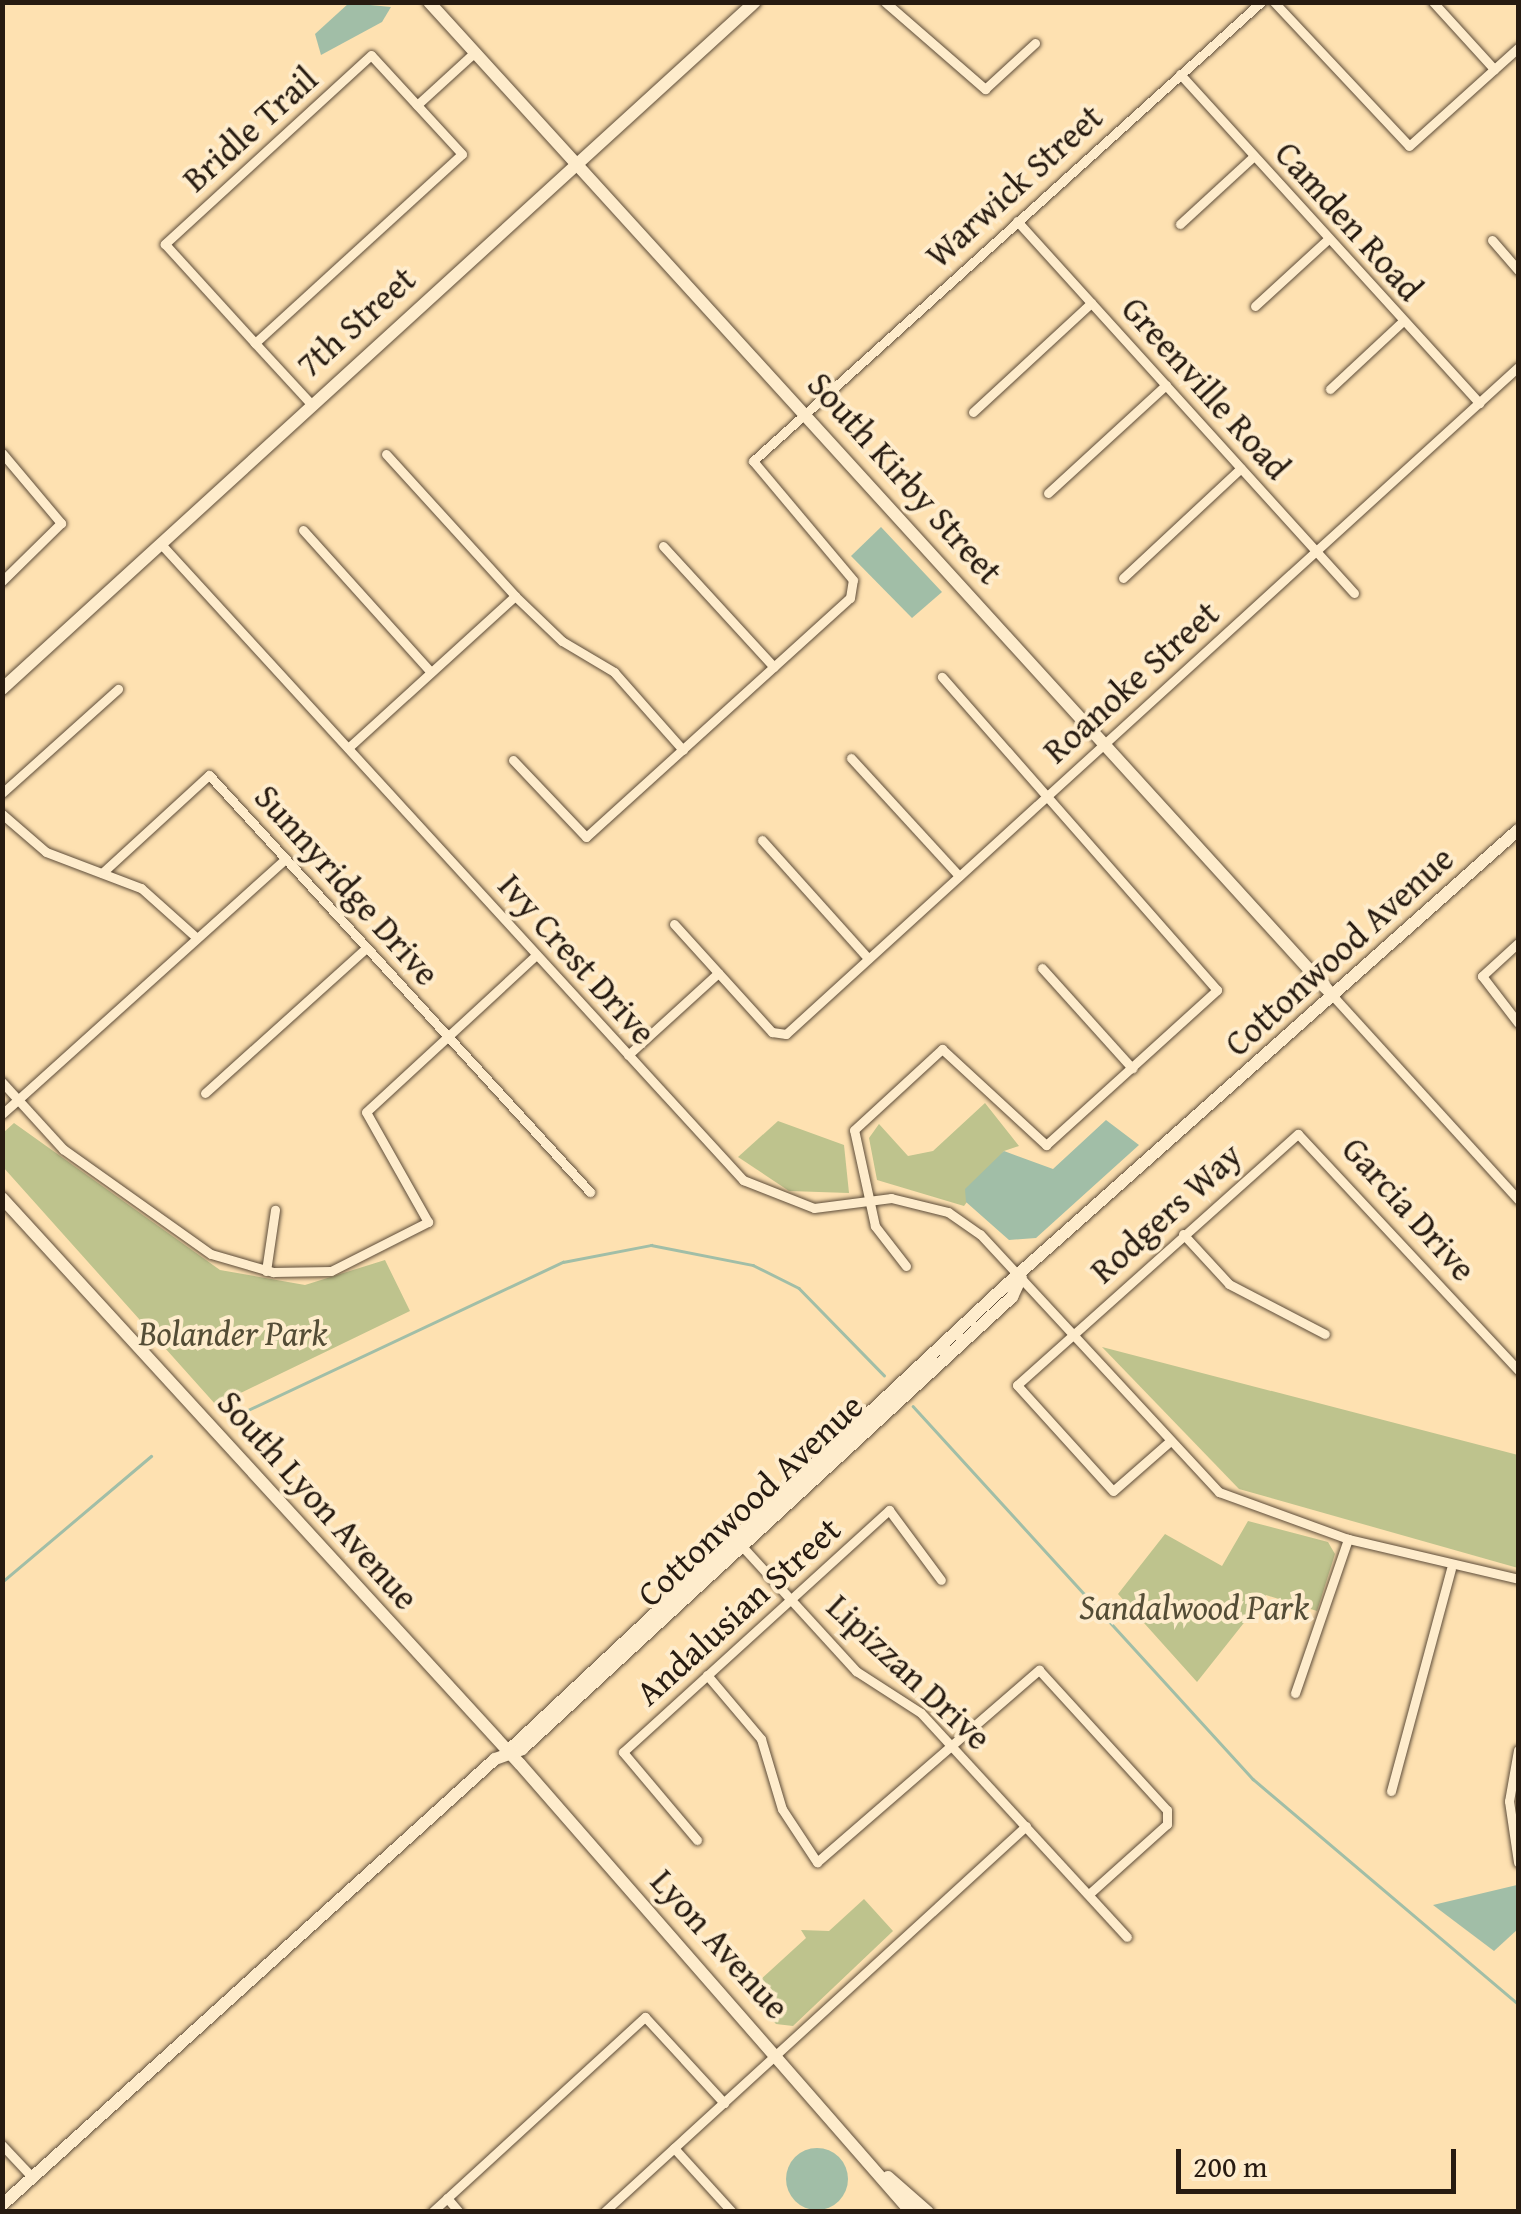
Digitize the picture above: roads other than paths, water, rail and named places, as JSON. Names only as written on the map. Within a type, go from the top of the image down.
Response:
[{"type":"street","name":"South Kirby Street","points":[[430,2],[1333,996]]},
{"type":"street","name":"7th Street","points":[[2,689],[754,2]]},
{"type":"street","points":[[885,2],[985,89],[1036,43]]},
{"type":"street","name":"Warwick Street","points":[[774,667],[857,589],[752,468],[806,413],[1261,2]]},
{"type":"street","points":[[1274,2],[1409,146],[1518,48]]},
{"type":"street","points":[[1434,2],[1494,69]]},
{"type":"street","points":[[311,404],[256,343],[462,154],[417,105],[475,52]]},
{"type":"street","name":"Bridle Trail","points":[[256,343],[165,244],[371,55],[417,105]]},
{"type":"street","name":"Camden Road","points":[[1180,74],[1479,403]]},
{"type":"street","points":[[1180,224],[1254,156]]},
{"type":"street","name":"Greenville Road","points":[[1017,221],[1354,593]]},
{"type":"street","points":[[1255,306],[1328,239]]},
{"type":"street","points":[[1492,240],[1518,270]]},
{"type":"street","points":[[973,412],[1091,303]]},
{"type":"street","points":[[1330,389],[1403,321]]},
{"type":"street","name":"Roanoke Street","points":[[718,973],[780,1037],[1518,367]]},
{"type":"street","points":[[1048,493],[1166,385]]},
{"type":"street","points":[[2,453],[60,522],[2,581]]},
{"type":"street","points":[[386,454],[515,596],[562,642],[614,672],[683,750]]},
{"type":"street","points":[[1123,578],[1242,468]]},
{"type":"street","points":[[302,530],[431,672]]},
{"type":"street","name":"Ivy Crest Drive","points":[[159,542],[535,956],[759,1191],[814,1208],[869,1200],[948,1212],[1022,1278],[1169,1442],[1233,1500],[1451,1570],[1518,1579]]},
{"type":"street","points":[[513,760],[586,837],[774,667],[663,546]]},
{"type":"street","points":[[348,748],[515,596]]},
{"type":"street","points":[[906,1266],[878,1234],[854,1130],[942,1049],[1039,1146],[1217,990],[1216,980],[942,677]]},
{"type":"street","points":[[2,793],[118,689]]},
{"type":"street","points":[[852,758],[959,876]]},
{"type":"street","name":"Sunnyridge Drive","points":[[102,873],[204,774],[590,1192]]},
{"type":"street","points":[[2,814],[46,852],[157,899],[197,938]]},
{"type":"street","name":"Cottonwood Avenue","points":[[2,2204],[1012,1297],[1022,1278],[1518,830]]},
{"type":"street","points":[[762,840],[868,958]]},
{"type":"street","points":[[2,1114],[285,858]]},
{"type":"street","points":[[628,1056],[718,973],[674,924]]},
{"type":"street","points":[[1518,943],[1482,982],[1518,1023]]},
{"type":"street","points":[[206,1093],[366,948]]},
{"type":"street","points":[[2,1082],[63,1149],[212,1254],[266,1271],[331,1271],[428,1222],[405,1170],[365,1116],[535,956]]},
{"type":"street","points":[[1042,968],[1132,1068]]},
{"type":"street","points":[[1333,996],[1518,1199]]},
{"type":"street","name":"Rodgers Way","points":[[1169,1442],[1113,1491],[1017,1385],[1298,1134]]},
{"type":"street","name":"Garcia Drive","points":[[1298,1134],[1518,1370]]},
{"type":"street","name":"South Lyon Avenue","points":[[2,1198],[507,1752]]},
{"type":"street","points":[[266,1271],[275,1210]]},
{"type":"street","points":[[1183,1234],[1240,1292],[1324,1334]]},
{"type":"street","name":"Andalusian Street","points":[[697,1840],[623,1752],[889,1510],[940,1580]]},
{"type":"street","points":[[1295,1692],[1348,1539]]},
{"type":"street","name":"Lipizzan Drive","points":[[739,1543],[856,1671],[950,1742],[1127,1937]]},
{"type":"street","points":[[1391,1791],[1451,1570]]},
{"type":"street","points":[[707,1675],[761,1739],[782,1809],[817,1862],[1030,1670],[1168,1810],[1167,1824],[1089,1894]]},
{"type":"street","points":[[1518,1750],[1514,1821],[1518,1862]]},
{"type":"street","name":"Lyon Avenue","points":[[507,1752],[888,2177],[928,2212]]},
{"type":"street","points":[[604,2212],[1026,1826]]},
{"type":"street","points":[[432,2212],[645,2017],[724,2102]]},
{"type":"street","points":[[2,2145],[32,2177]]},
{"type":"street","points":[[674,2148],[732,2212]]},
{"type":"street","name":"Lyon Avenue","points":[[888,2177],[911,2212]]},
{"type":"street","points":[[446,2198],[459,2212]]},
{"type":"waterway","points":[[229,1419],[563,1262],[651,1245],[753,1265],[799,1288],[884,1375]]},
{"type":"waterway","points":[[913,1406],[1253,1779],[1518,2004]]},
{"type":"waterway","points":[[2,1582],[151,1456]]},
{"type":"park label","name":"Bolander Park","points":[[233,1333]]},
{"type":"park label","name":"Sandalwood Park","points":[[1194,1607]]}]
